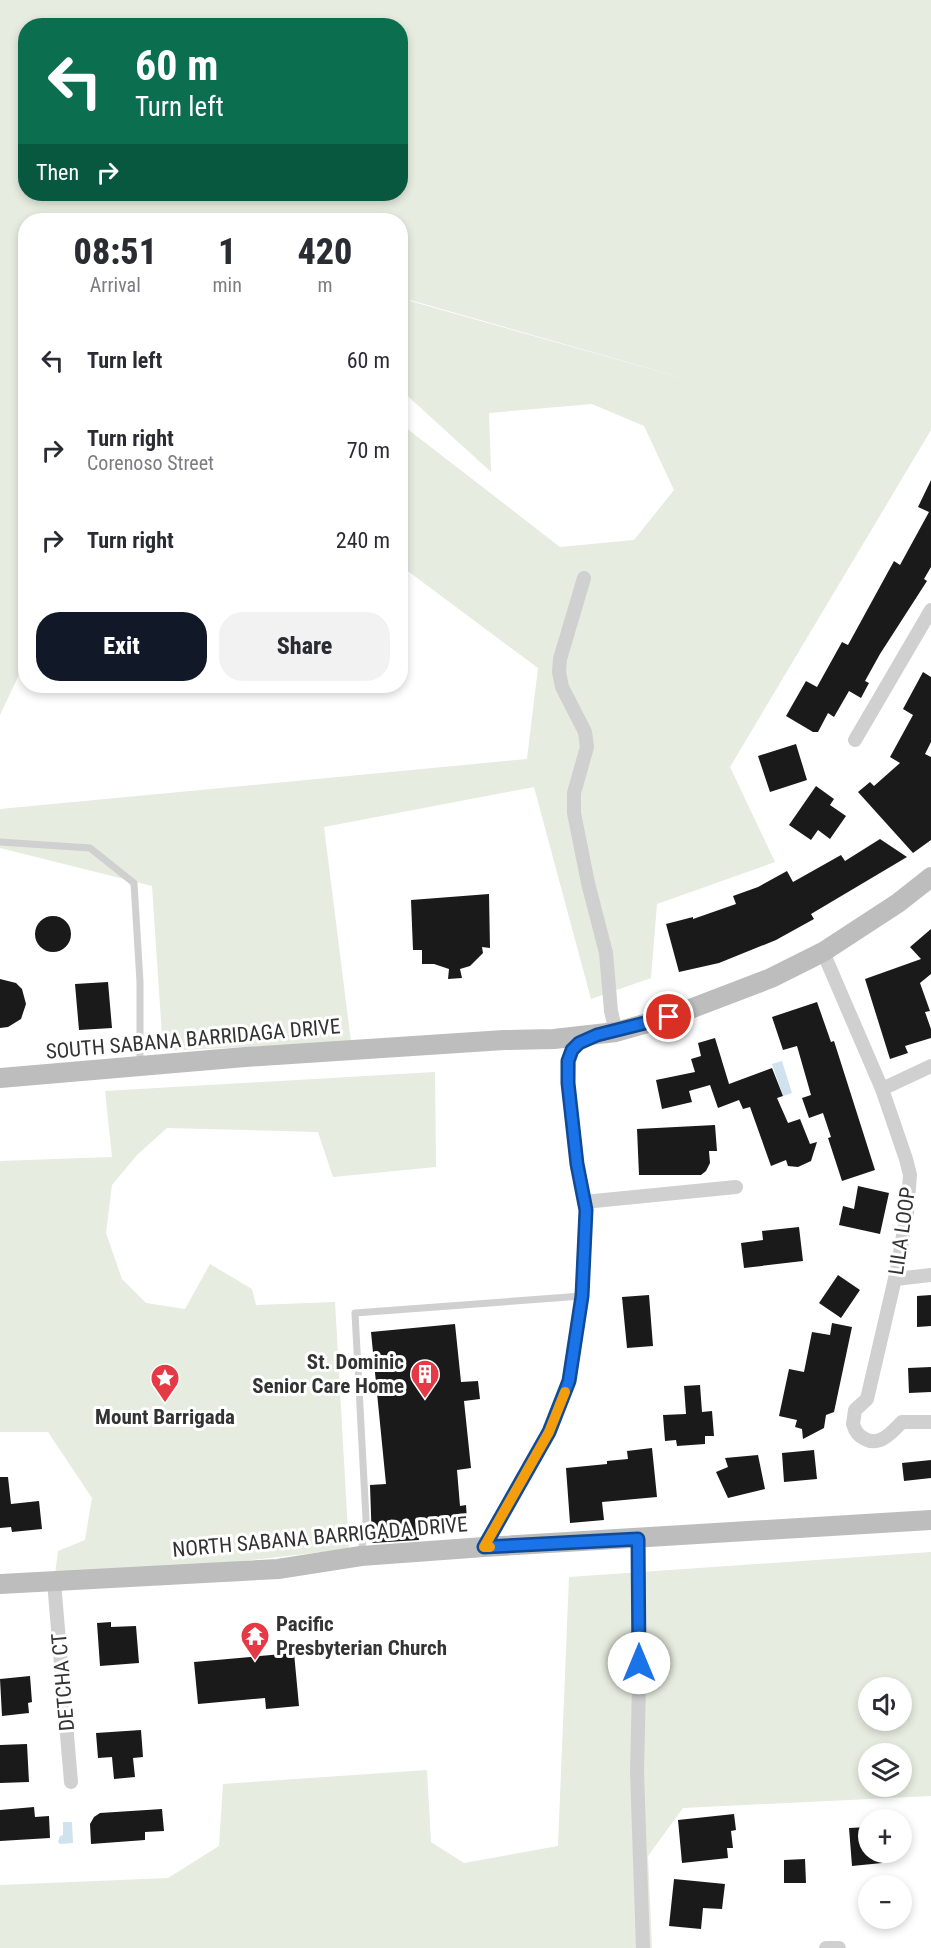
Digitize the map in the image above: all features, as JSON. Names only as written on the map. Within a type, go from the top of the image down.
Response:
[{"type":"main road","name":"SOUTH SABANA BARRIDAGA DRIVE","points":[[0,1078],[390,1047],[616,1032],[669,1017],[771,978],[823,952],[898,903],[931,877]]},
{"type":"main road","name":"NORTH SABANA BARRIGADA DRIVE","points":[[0,1584],[279,1569],[360,1556],[931,1520]]},
{"type":"street","points":[[584,578],[560,658],[559,672],[562,687],[585,732],[587,747],[574,793],[573,813],[606,954],[611,1011],[616,1032]]},
{"type":"street","points":[[855,740],[931,610]]},
{"type":"street","name":"LILA LOOP","points":[[823,952],[882,1089],[910,1175],[907,1213],[895,1279],[867,1399],[855,1410],[853,1424],[860,1436],[873,1442],[882,1440],[902,1422],[931,1422]]},
{"type":"street","points":[[484,1547],[549,1432],[569,1381],[582,1296],[586,1210],[577,1164],[568,1083],[568,1061],[572,1050],[579,1043],[597,1035]]},
{"type":"street","points":[[882,1089],[931,1066]]},
{"type":"street","points":[[584,1202],[736,1187]]},
{"type":"street","points":[[895,1279],[931,1275]]},
{"type":"street","points":[[638,1539],[637,1772],[643,1948]]},
{"type":"street","name":"DETCHA CT","points":[[54,1582],[71,1782]]},
{"type":"street","points":[[826,1948],[839,1948]]},
{"type":"lane","points":[[0,842],[90,848],[135,883],[140,982],[140,1066]]},
{"type":"lane","points":[[360,1556],[366,1519],[356,1313],[582,1296]]},
{"type":"shaded area","points":[[0,0],[931,0],[931,430],[730,767],[775,862],[657,904],[651,978],[591,999],[534,787],[324,827],[351,1042],[163,1051],[152,886],[0,848],[0,809],[527,759],[538,668],[408,571],[408,429],[560,547],[634,540],[674,490],[644,426],[592,404],[489,413],[491,472],[408,396],[408,213],[18,213],[18,677],[0,715]],"holes":[[[410,300],[725,390],[410,301]]]},
{"type":"shaded area","points":[[435,1072],[436,1167],[333,1177],[318,1132],[167,1128],[137,1155],[112,1185],[106,1233],[122,1279],[146,1303],[185,1309],[210,1264],[252,1289],[256,1305],[335,1302],[349,1549],[54,1582],[58,1551],[85,1540],[92,1498],[48,1432],[0,1432],[0,1161],[112,1157],[105,1091]]},
{"type":"shaded area","points":[[931,1552],[931,1796],[912,1797],[912,1743],[858,1743],[858,1797],[910,1797],[683,1808],[648,1856],[652,1948],[0,1948],[0,1885],[168,1878],[219,1846],[223,1784],[427,1770],[431,1842],[464,1863],[558,1846],[569,1577]]},
{"type":"water","points":[[782,1061],[792,1093],[783,1096],[772,1064]]},
{"type":"water","points":[[63,1822],[72,1822],[73,1843],[60,1844],[58,1842],[60,1836],[63,1835]]},
{"type":"building","points":[[931,480],[931,567],[924,579],[927,581],[880,654],[865,681],[869,683],[861,698],[849,691],[834,717],[828,713],[818,732],[813,732],[786,716],[806,681],[817,687],[842,642],[848,645],[894,561],[900,565],[929,512],[918,507]]},
{"type":"building","points":[[923,672],[931,677],[931,742],[925,754],[931,757],[931,840],[913,853],[858,792],[870,782],[874,786],[900,763],[890,757],[913,715],[903,709]]},
{"type":"building","points":[[796,744],[807,780],[770,792],[758,756]]},
{"type":"building","points":[[816,786],[834,799],[830,805],[846,816],[830,839],[818,830],[811,840],[789,825]]},
{"type":"building","points":[[880,839],[907,857],[811,914],[814,919],[776,940],[719,963],[679,972],[666,924],[693,917],[693,919],[736,904],[733,896],[758,887],[787,871],[793,882],[841,855],[845,861]]},
{"type":"building","points":[[489,894],[490,948],[482,947],[483,953],[470,966],[460,969],[462,978],[448,979],[449,969],[434,964],[422,964],[422,950],[413,950],[411,900]]},
{"type":"building","points":[[53,916],[66,921],[71,934],[66,947],[53,952],[40,947],[35,934],[40,921]]},
{"type":"building","points":[[931,929],[931,974],[920,983],[930,1011],[925,1012],[931,1029],[931,1038],[905,1046],[908,1053],[890,1059],[865,979],[921,959],[910,947]]},
{"type":"building","points":[[0,979],[16,983],[22,989],[26,1004],[21,1019],[8,1027],[0,1028]]},
{"type":"building","points":[[108,982],[112,1028],[79,1030],[75,984]]},
{"type":"building","points":[[817,1002],[831,1042],[834,1041],[875,1170],[842,1181],[828,1138],[831,1137],[823,1113],[809,1118],[802,1098],[811,1095],[797,1046],[783,1050],[772,1017]]},
{"type":"building","points":[[715,1038],[729,1084],[772,1068],[783,1096],[777,1098],[788,1123],[800,1119],[810,1144],[817,1142],[811,1161],[798,1167],[788,1166],[786,1160],[771,1166],[750,1107],[743,1109],[739,1100],[718,1108],[710,1085],[689,1091],[692,1102],[662,1109],[656,1080],[695,1072],[691,1059],[701,1056],[698,1043]]},
{"type":"building","points":[[715,1125],[717,1151],[709,1151],[710,1163],[701,1175],[639,1175],[637,1129]]},
{"type":"building","points":[[858,1186],[889,1193],[880,1234],[839,1225],[843,1206],[854,1209]]},
{"type":"building","points":[[799,1227],[803,1261],[744,1268],[741,1243],[763,1240],[762,1231]]},
{"type":"building","points":[[838,1275],[860,1290],[841,1318],[819,1303]]},
{"type":"building","points":[[649,1295],[653,1346],[627,1348],[622,1297]]},
{"type":"building","points":[[931,1295],[931,1326],[917,1327],[917,1296]]},
{"type":"building","points":[[832,1323],[852,1327],[834,1412],[826,1415],[824,1428],[803,1439],[802,1429],[795,1427],[797,1420],[779,1416],[789,1369],[804,1372],[812,1332],[830,1335]]},
{"type":"building","name":"St. Dominic Senior Care Home","points":[[455,1324],[461,1382],[478,1381],[480,1399],[464,1401],[471,1468],[457,1470],[460,1506],[466,1505],[467,1520],[418,1524],[419,1540],[372,1543],[370,1485],[386,1484],[371,1332]]},
{"type":"building","points":[[931,1367],[931,1392],[909,1393],[908,1368]]},
{"type":"building","points":[[700,1385],[702,1412],[712,1411],[714,1436],[705,1436],[705,1444],[677,1446],[676,1440],[665,1441],[663,1415],[686,1414],[684,1386]]},
{"type":"building","points":[[652,1448],[657,1497],[602,1502],[604,1520],[570,1523],[566,1468],[607,1464],[607,1461],[628,1459],[627,1451]]},
{"type":"building","points":[[814,1450],[817,1479],[784,1482],[782,1453]]},
{"type":"building","points":[[758,1455],[765,1489],[728,1498],[716,1472],[728,1467],[725,1458]]},
{"type":"building","points":[[931,1460],[931,1478],[904,1481],[902,1463]]},
{"type":"building","points":[[0,1477],[8,1477],[11,1504],[39,1501],[42,1529],[12,1532],[11,1527],[0,1528]]},
{"type":"building","points":[[111,1622],[111,1627],[136,1626],[139,1663],[100,1666],[97,1623]]},
{"type":"building","points":[[294,1653],[299,1706],[266,1709],[265,1698],[198,1704],[194,1662]]},
{"type":"building","points":[[30,1676],[32,1702],[28,1703],[29,1713],[2,1716],[0,1679]]},
{"type":"building","points":[[141,1730],[143,1757],[133,1758],[135,1777],[114,1779],[112,1757],[98,1758],[96,1733]]},
{"type":"building","points":[[27,1744],[29,1782],[0,1783],[0,1745]]},
{"type":"building","points":[[34,1807],[35,1817],[49,1816],[50,1838],[0,1841],[0,1810]]},
{"type":"building","points":[[162,1809],[164,1831],[145,1832],[145,1840],[91,1844],[90,1824],[100,1813]]},
{"type":"building","points":[[734,1814],[736,1830],[731,1831],[733,1848],[727,1848],[728,1858],[682,1863],[678,1820]]},
{"type":"building","points":[[849,1828],[858,1828],[858,1863],[882,1863],[852,1866]]},
{"type":"building","points":[[805,1859],[806,1883],[784,1883],[784,1860]]},
{"type":"building","points":[[674,1879],[725,1884],[722,1909],[703,1908],[701,1929],[669,1926]]},
{"type":"slow traffic","points":[[490,1547],[484,1547],[549,1432],[565,1392]]},
{"type":"place","name":"St. Dominic Senior Care Home","points":[[425,1400]]},
{"type":"place","name":"Mount Barrigada","points":[[165,1404]]},
{"type":"place","name":"Pacific Presbyterian Church","points":[[255,1662]]},
{"type":"route","points":[[639,1663],[638,1539],[484,1547],[549,1432],[569,1381],[582,1296],[586,1210],[577,1164],[568,1083],[568,1061],[572,1050],[579,1043],[597,1035],[669,1017]]}]
